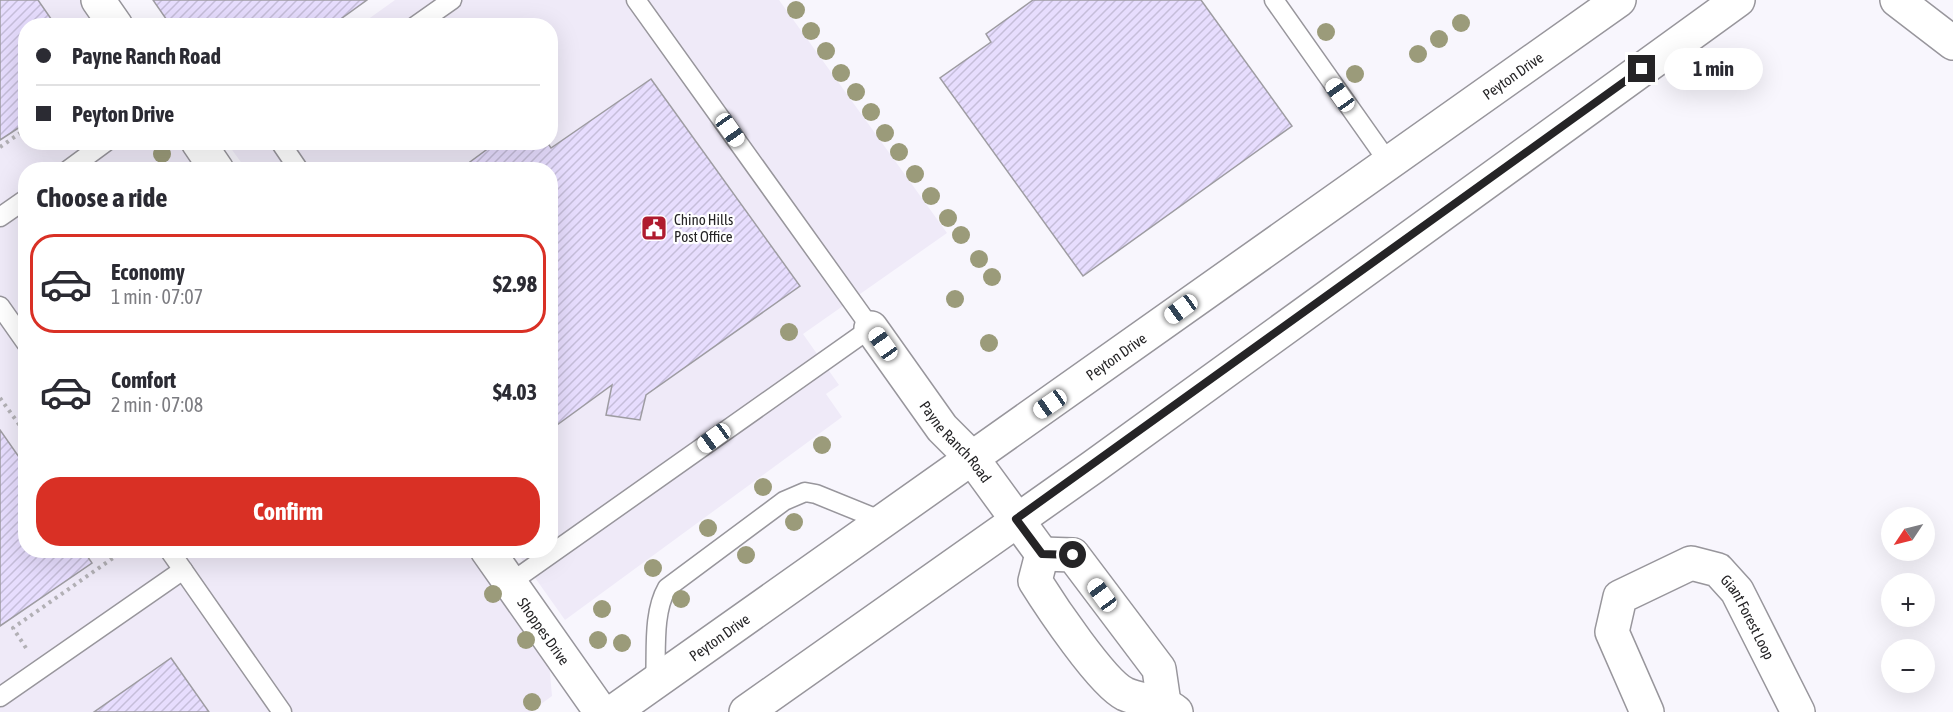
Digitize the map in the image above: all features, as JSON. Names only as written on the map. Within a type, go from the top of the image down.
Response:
[{"type":"main road","points":[[98,0],[110,18]]},
{"type":"main road","name":"Peyton Drive","points":[[613,712],[885,522],[1619,0]]},
{"type":"main road","points":[[746,712],[1738,0]]},
{"type":"main road","points":[[1898,0],[1953,43]]},
{"type":"main road","name":"Payne Ranch Road","points":[[871,328],[942,428],[972,459],[1042,554]]},
{"type":"main road","points":[[1042,554],[1073,555],[1160,669],[1170,707],[1124,693],[1101,672],[1035,581],[1042,554]]},
{"type":"main road","name":"Shoppes Drive","points":[[493,558],[602,712]]},
{"type":"main road","name":"Giant Forest Loop","points":[[1647,712],[1612,632],[1620,597],[1691,563],[1718,570],[1737,591],[1797,712]]},
{"type":"lane","points":[[426,18],[452,0]]},
{"type":"lane","points":[[558,540],[871,328],[636,0]]},
{"type":"lane","points":[[1274,0],[1389,163]]},
{"type":"lane","points":[[79,162],[95,150]]},
{"type":"lane","points":[[0,217],[18,205]]},
{"type":"lane","points":[[0,306],[18,332]]},
{"type":"lane","points":[[655,683],[658,616],[661,599],[667,588],[784,501],[805,492],[816,494],[885,522]]},
{"type":"lane","points":[[175,558],[282,712]]},
{"type":"lane","points":[[510,583],[537,558]]},
{"type":"lane","points":[[0,697],[183,570]]},
{"type":"path","points":[[0,147],[18,135]]},
{"type":"path","points":[[0,398],[18,423]]},
{"type":"path","points":[[18,655],[27,649],[13,628],[113,558]]},
{"type":"shaded area","points":[[0,0],[93,0],[107,18],[18,18],[18,150],[191,150],[199,162],[18,162],[18,558],[480,558],[549,662],[552,696],[530,712],[0,712]]},
{"type":"shaded area","points":[[395,0],[779,0],[947,233],[803,334],[839,385],[826,394],[842,417],[565,620],[521,558],[558,558],[558,162],[241,162],[232,150],[558,150],[558,18],[370,18]]},
{"type":"building","points":[[0,0],[38,0],[50,18],[18,18],[18,128],[0,140]]},
{"type":"building","points":[[153,0],[367,0],[342,18],[165,18]]},
{"type":"building","points":[[1033,0],[1201,0],[1292,126],[1083,276],[940,78],[991,42],[986,34]]},
{"type":"building","name":"Chino Hills Post Office","points":[[651,79],[800,286],[646,395],[640,420],[606,415],[612,385],[558,424],[558,162],[470,162],[486,150],[558,150],[558,143]]},
{"type":"building","points":[[0,430],[18,456],[18,558],[89,558],[92,563],[0,626]]},
{"type":"building","points":[[171,658],[209,712],[94,712]]},
{"type":"place","name":"Chino Hills Post Office","points":[[654,228]]},
{"type":"route","points":[[1073,555],[1042,554],[1016,519],[1093,467],[1642,69]]}]
